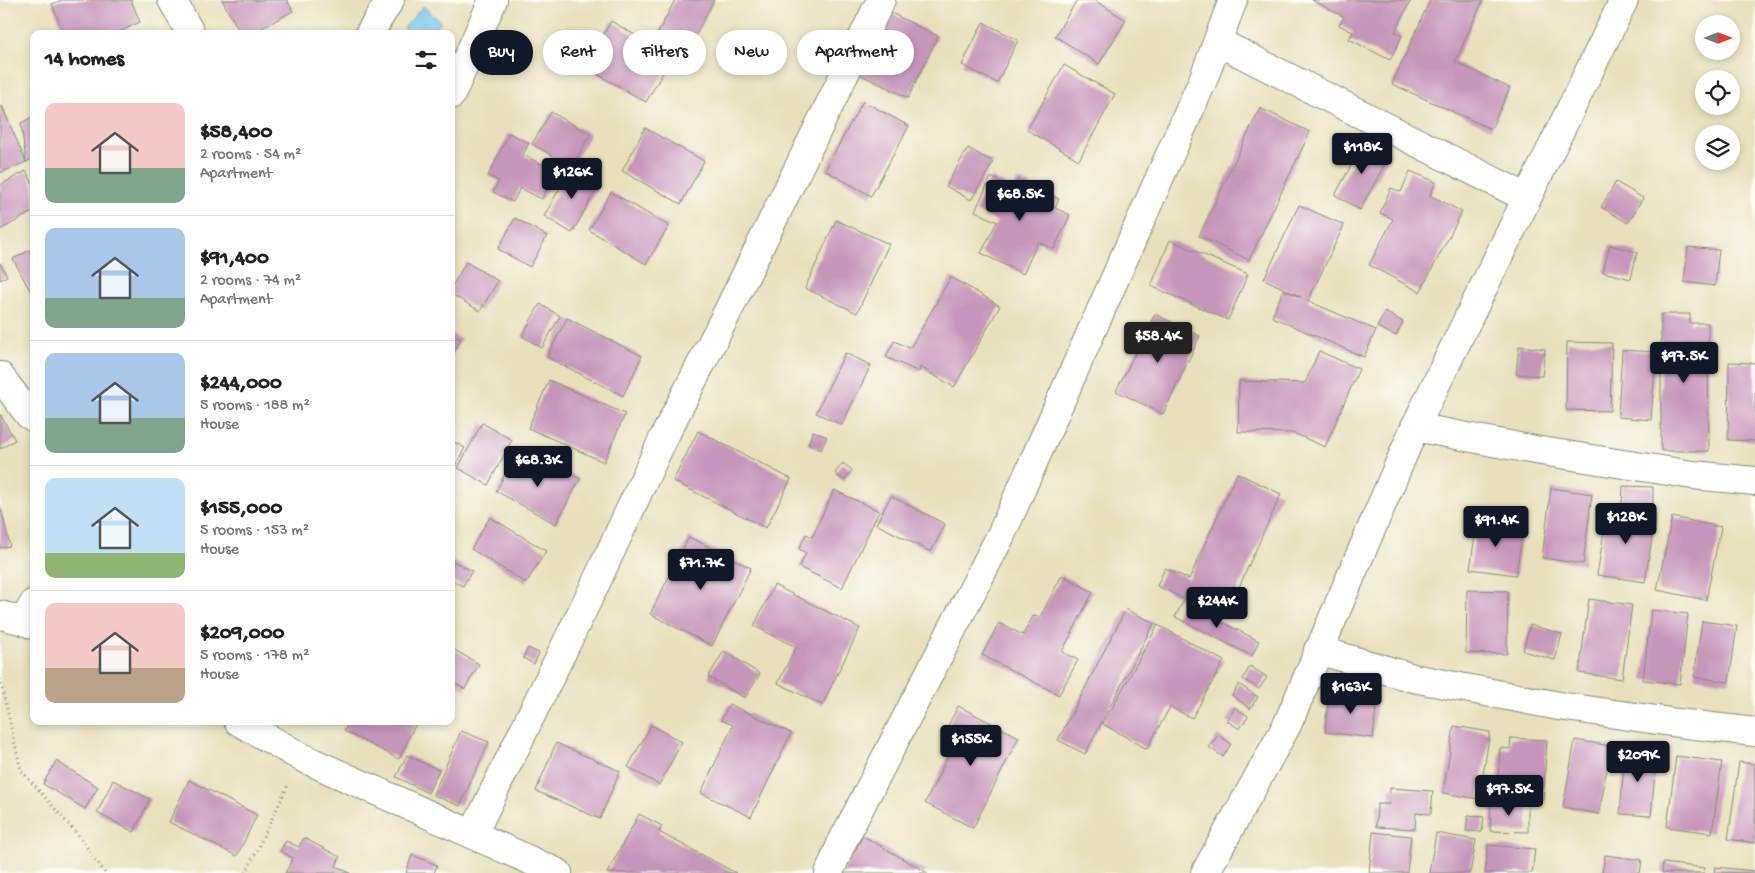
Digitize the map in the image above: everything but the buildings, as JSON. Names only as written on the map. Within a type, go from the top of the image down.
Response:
[{"type":"street","points":[[172,0],[189,30]]},
{"type":"street","points":[[371,30],[390,0]]},
{"type":"street","points":[[455,86],[493,0]]},
{"type":"street","points":[[473,834],[593,589],[663,439],[732,304],[881,0]]},
{"type":"street","points":[[828,873],[1001,535],[1218,42],[1233,0]]},
{"type":"street","points":[[1205,873],[1287,725],[1415,427],[1624,0]]},
{"type":"street","points":[[1218,42],[1527,198]]},
{"type":"street","points":[[0,376],[30,416]]},
{"type":"street","points":[[1415,427],[1535,450],[1693,475],[1755,481]]},
{"type":"street","points":[[1318,650],[1413,678],[1540,702],[1678,724],[1755,732]]},
{"type":"street","points":[[245,725],[302,757],[558,873]]},
{"type":"path","points":[[0,679],[20,770],[78,836],[106,873]]},
{"type":"path","points":[[246,873],[302,757]]},
{"type":"water","points":[[423,6],[441,22],[434,30],[406,30],[404,28]]}]
